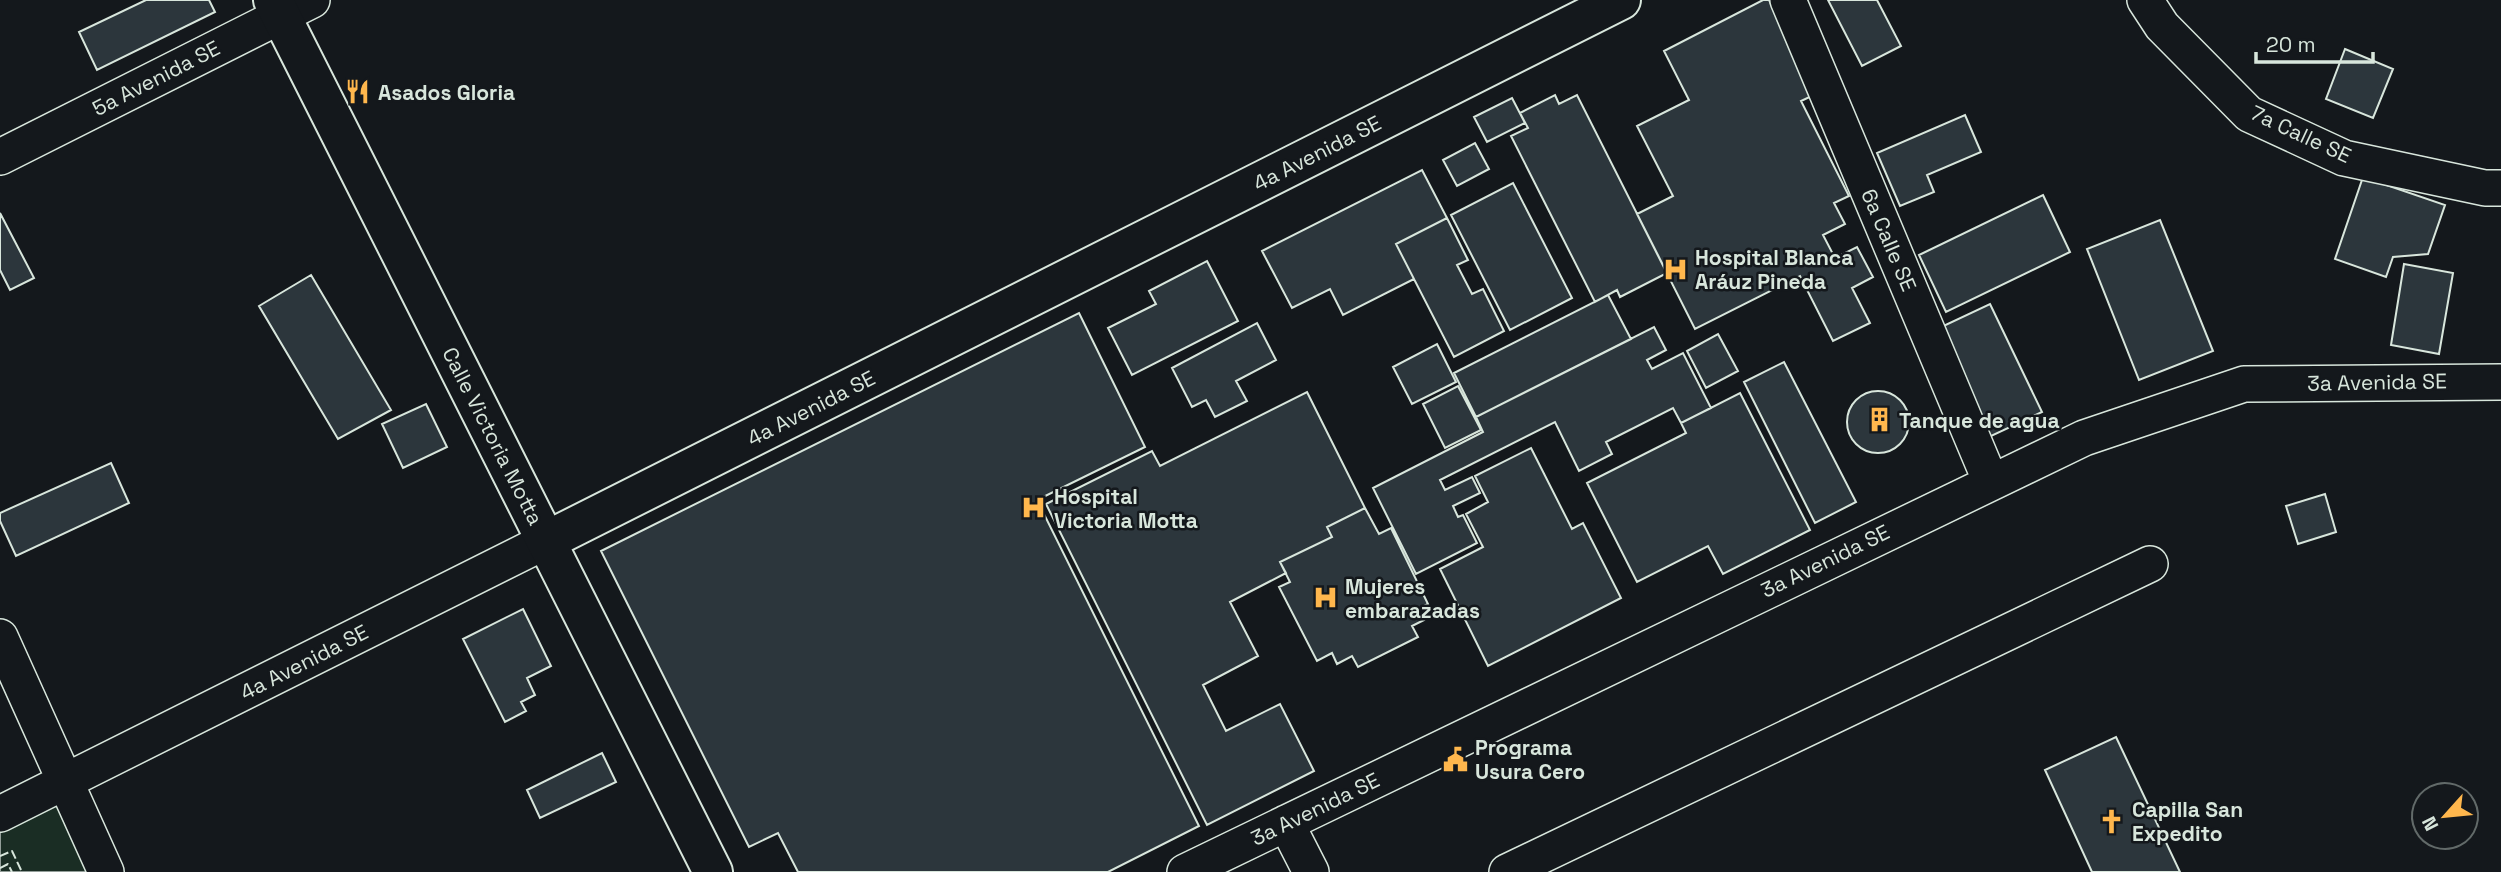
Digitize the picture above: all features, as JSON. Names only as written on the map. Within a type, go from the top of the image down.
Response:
[{"type":"street","name":"4a Avenida SE","points":[[0,814],[1621,0]]},
{"type":"street","name":"6a Calle SE","points":[[1788,0],[1990,480]]},
{"type":"street","name":"7a Calle SE","points":[[2146,0],[2162,26],[2249,114],[2344,158],[2485,188],[2501,188]]},
{"type":"street","name":"Calle Victoria Motta","points":[[289,5],[546,541],[713,872]]},
{"type":"street","name":"5a Avenida SE","points":[[0,157],[289,5]]},
{"type":"street","name":"3a Avenida SE","points":[[1185,872],[1990,480],[2084,438],[2244,384],[2501,382]]},
{"type":"street","points":[[1507,872],[2150,564]]},
{"type":"street","points":[[0,637],[106,872]]},
{"type":"street","points":[[1286,822],[1311,872]]},
{"type":"green space","points":[[59,800],[93,872],[0,872],[0,829]]},
{"type":"building","points":[[146,0],[209,0],[215,12],[97,70],[79,32]]},
{"type":"building","points":[[1763,0],[1769,0],[1816,94],[1801,101],[1849,196],[1834,203],[1845,224],[1823,235],[1835,258],[1857,247],[1873,277],[1852,288],[1870,323],[1833,341],[1800,276],[1695,329],[1637,214],[1673,196],[1637,126],[1689,100],[1664,51]]},
{"type":"building","points":[[1828,0],[1877,0],[1901,46],[1862,66]]},
{"type":"building","points":[[2345,49],[2393,69],[2373,118],[2326,99]]},
{"type":"building","points":[[1555,95],[1559,104],[1577,95],[1667,273],[1620,297],[1617,290],[1595,302],[1511,136],[1528,128],[1520,113]]},
{"type":"building","points":[[1512,98],[1525,123],[1487,142],[1474,117]]},
{"type":"building","points":[[1965,115],[1981,152],[1927,175],[1934,192],[1900,206],[1877,153]]},
{"type":"building","points":[[1475,143],[1489,169],[1457,186],[1443,160]]},
{"type":"building","points":[[1422,170],[1447,218],[1396,244],[1414,279],[1343,315],[1330,289],[1292,308],[1262,251]]},
{"type":"building","points":[[2363,177],[2445,205],[2428,254],[2393,257],[2386,277],[2335,259]]},
{"type":"building","points":[[1513,183],[1572,298],[1510,330],[1451,215]]},
{"type":"building","points":[[2043,195],[2070,252],[1946,312],[1919,255]]},
{"type":"building","points":[[0,213],[34,278],[10,290],[0,270]]},
{"type":"building","points":[[1447,218],[1468,260],[1457,265],[1472,294],[1483,289],[1504,331],[1454,357],[1396,244]]},
{"type":"building","points":[[2160,220],[2213,351],[2139,380],[2087,249]]},
{"type":"building","points":[[1207,261],[1238,321],[1132,375],[1108,328],[1156,304],[1149,291]]},
{"type":"building","points":[[2404,264],[2453,273],[2439,354],[2391,345]]},
{"type":"building","points":[[311,275],[391,410],[338,439],[259,306]]},
{"type":"building","points":[[1608,295],[1631,339],[1476,417],[1454,373]]},
{"type":"building","points":[[1990,304],[2042,412],[1989,437],[1937,329]]},
{"type":"building","points":[[1079,313],[1145,447],[1037,500],[1199,826],[1108,872],[798,872],[778,833],[749,847],[601,551]]},
{"type":"building","points":[[1257,323],[1276,360],[1236,381],[1247,401],[1215,417],[1206,400],[1192,407],[1172,368]]},
{"type":"building","points":[[1654,327],[1666,350],[1647,360],[1652,369],[1683,353],[1711,408],[1681,423],[1673,408],[1606,442],[1612,454],[1579,471],[1555,422],[1440,480],[1445,490],[1472,477],[1480,493],[1453,506],[1458,517],[1463,515],[1477,543],[1416,574],[1373,488],[1483,432],[1476,417]]},
{"type":"building","points":[[1718,334],[1738,371],[1706,388],[1687,351]]},
{"type":"building","points":[[1437,344],[1456,382],[1412,404],[1393,367]]},
{"type":"building","points":[[1784,362],[1856,502],[1815,523],[1744,382]]},
{"type":"building","points":[[1458,386],[1481,430],[1445,448],[1423,404]]},
{"type":"building","name":"Tanque de agua","points":[[1872,391],[1884,391],[1900,400],[1907,410],[1907,434],[1900,444],[1884,453],[1872,453],[1861,448],[1852,439],[1847,428],[1847,416],[1852,405],[1861,396]]},
{"type":"building","points":[[1307,392],[1365,508],[1327,527],[1332,537],[1280,562],[1286,573],[1230,602],[1258,656],[1203,685],[1226,731],[1280,704],[1314,771],[1207,825],[1046,504],[1152,451],[1160,466]]},
{"type":"building","points":[[1740,393],[1810,530],[1723,574],[1708,546],[1637,582],[1587,483],[1686,433],[1681,423]]},
{"type":"building","points":[[426,404],[447,447],[403,468],[382,424]]},
{"type":"building","points":[[1531,448],[1572,529],[1583,523],[1621,598],[1488,666],[1440,569],[1483,547],[1466,514],[1488,502],[1475,476]]},
{"type":"building","points":[[111,463],[129,503],[16,556],[0,521],[0,513]]},
{"type":"building","points":[[2325,494],[2336,532],[2298,544],[2286,506]]},
{"type":"building","points":[[1365,508],[1379,534],[1391,528],[1428,604],[1418,609],[1424,620],[1412,626],[1418,637],[1358,667],[1352,656],[1337,664],[1332,653],[1317,661],[1279,587],[1290,582],[1280,562],[1332,537],[1327,527]]},
{"type":"building","points":[[523,609],[551,666],[527,678],[535,695],[521,702],[526,711],[505,722],[463,639]]},
{"type":"building","name":"Capilla San Expedito","points":[[2116,737],[2180,872],[2092,872],[2045,770]]},
{"type":"building","points":[[602,753],[616,782],[540,818],[527,790]]},
{"type":"fence","points":[[0,856],[12,851],[22,872]]},
{"type":"fence","points":[[0,868],[8,864],[12,872]]},
{"type":"place","name":"Asados Gloria","points":[[358,92]]},
{"type":"place","name":"Hospital Blanca Aráuz Pineda","points":[[1675,269]]},
{"type":"place","name":"Tanque de agua","points":[[1879,420]]},
{"type":"place","name":"Hospital Victoria Motta","points":[[1034,508]]},
{"type":"place","name":"Mujeres embarazadas","points":[[1325,598]]},
{"type":"place","name":"Programa Usura Cero","points":[[1455,759]]},
{"type":"place","name":"Capilla San Expedito","points":[[2112,821]]}]
